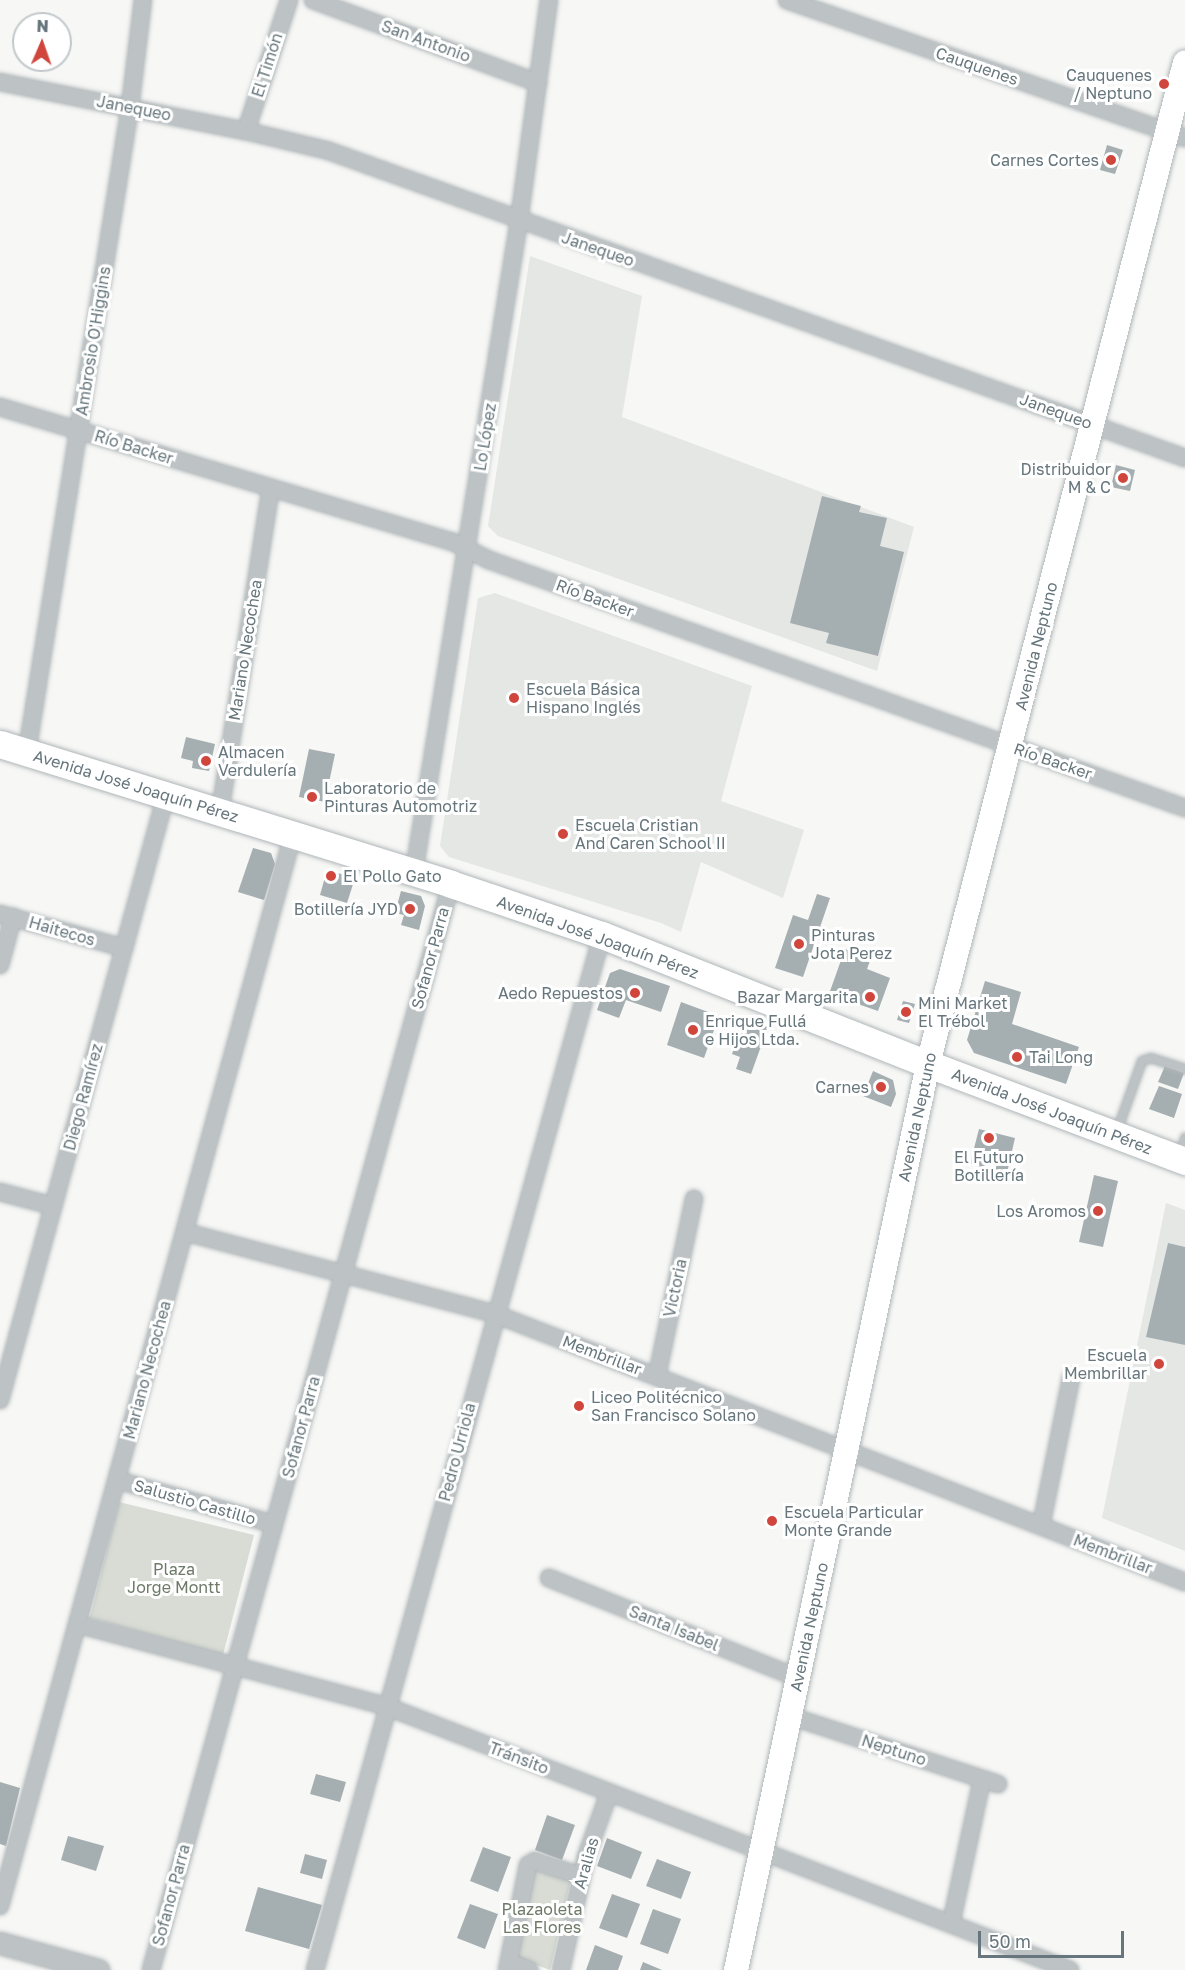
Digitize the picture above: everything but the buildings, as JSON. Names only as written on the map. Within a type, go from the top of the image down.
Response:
[{"type":"main road","name":"Avenida Neptuno","points":[[736,1970],[928,1064],[1093,424],[1176,135],[1185,62]]},
{"type":"main road","name":"Avenida José Joaquín Pérez","points":[[0,744],[414,872],[602,935],[1115,1136],[1183,1153]]},
{"type":"street","name":"Ambrosio O'Higgins","points":[[27,752],[130,107],[143,0]]},
{"type":"street","name":"El Timón","points":[[246,130],[289,0]]},
{"type":"street","name":"San Antonio","points":[[313,0],[538,83]]},
{"type":"street","name":"Lo López","points":[[414,872],[468,549],[519,221],[549,0]]},
{"type":"street","name":"Cauquenes","points":[[787,0],[1176,135]]},
{"type":"street","name":"Janequeo","points":[[0,82],[246,130],[329,151],[1185,458]]},
{"type":"street","name":"Río Backer","points":[[0,407],[453,542],[489,560],[1185,808]]},
{"type":"street","name":"Mariano Necochea","points":[[220,812],[271,488]]},
{"type":"street","name":"Diego Ramírez","points":[[0,1400],[166,795]]},
{"type":"street","name":"Mariano Necochea","points":[[0,1906],[293,834]]},
{"type":"street","name":"Sofanor Parra","points":[[151,1970],[450,884]]},
{"type":"street","name":"Haitecos","points":[[7,916],[123,948]]},
{"type":"street","points":[[0,965],[7,916]]},
{"type":"street","name":"Pedro Urriola","points":[[315,1970],[495,1314],[602,935]]},
{"type":"street","points":[[0,1192],[53,1206]]},
{"type":"street","name":"Victoria","points":[[657,1376],[694,1199]]},
{"type":"street","name":"Membrillar","points":[[184,1232],[495,1314],[1185,1582]]},
{"type":"street","points":[[1041,1526],[1071,1378]]},
{"type":"street","name":"Salustio Castillo","points":[[117,1480],[274,1524]]},
{"type":"street","name":"Santa Isabel","points":[[549,1578],[798,1678]]},
{"type":"street","name":"Tránsito","points":[[77,1624],[388,1707],[951,1924],[1052,1967],[1070,1970]]},
{"type":"street","name":"Neptuno","points":[[790,1716],[990,1781],[951,1924]]},
{"type":"street","name":"Aralias","points":[[561,1970],[581,1876],[609,1793]]},
{"type":"street","points":[[530,1970],[508,1966],[528,1865],[535,1861],[581,1876]]},
{"type":"street","points":[[0,1942],[98,1970]]},
{"type":"lane","points":[[1115,1136],[1142,1061],[1151,1058],[1185,1069]]},
{"type":"shaded area","points":[[530,256],[642,296],[622,417],[914,527],[877,671],[498,536],[488,526]]},
{"type":"shaded area","points":[[495,593],[752,686],[721,801],[804,830],[783,898],[701,862],[681,932],[661,923],[449,857],[440,846],[478,598]]},
{"type":"shaded area","name":"Escuela Membrillar","points":[[1166,1203],[1185,1210],[1185,1551],[1102,1518]]},
{"type":"green space","name":"Plaza Jorge Montt","points":[[119,1502],[254,1535],[223,1655],[90,1618]]},
{"type":"green space","name":"Plazaoleta Las Flores","points":[[533,1870],[571,1879],[550,1970],[514,1957]]},
{"type":"place","name":"Cauquenes / Neptuno","points":[[1164,84]]},
{"type":"place","name":"Carnes Cortes","points":[[1111,160]]},
{"type":"place","name":"Distribuidor M & C","points":[[1123,478]]},
{"type":"place","name":"Escuela Básica Hispano Inglés","points":[[514,698]]},
{"type":"place","name":"Almacen Verdulería","points":[[206,761]]},
{"type":"place","name":"Laboratorio de Pinturas Automotriz","points":[[312,797]]},
{"type":"place","name":"Escuela Cristian And Caren School II","points":[[563,834]]},
{"type":"place","name":"El Pollo Gato","points":[[331,876]]},
{"type":"place","name":"Botillería JYD","points":[[410,909]]},
{"type":"place","name":"Pinturas Jota Perez","points":[[799,944]]},
{"type":"place","name":"Aedo Repuestos","points":[[635,993]]},
{"type":"place","name":"Bazar Margarita","points":[[870,997]]},
{"type":"place","name":"Mini Market El Trébol","points":[[906,1012]]},
{"type":"place","name":"Enrique Fullá e Hijos Ltda.","points":[[693,1030]]},
{"type":"place","name":"Tai Long","points":[[1017,1057]]},
{"type":"place","name":"Carnes","points":[[881,1087]]},
{"type":"place","name":"El Futuro Botillería","points":[[989,1138]]},
{"type":"place","name":"Los Aromos","points":[[1098,1211]]},
{"type":"place","name":"Escuela Membrillar","points":[[1159,1364]]},
{"type":"place","name":"Liceo Politécnico San Francisco Solano","points":[[579,1406]]},
{"type":"place","name":"Escuela Particular Monte Grande","points":[[772,1521]]}]
